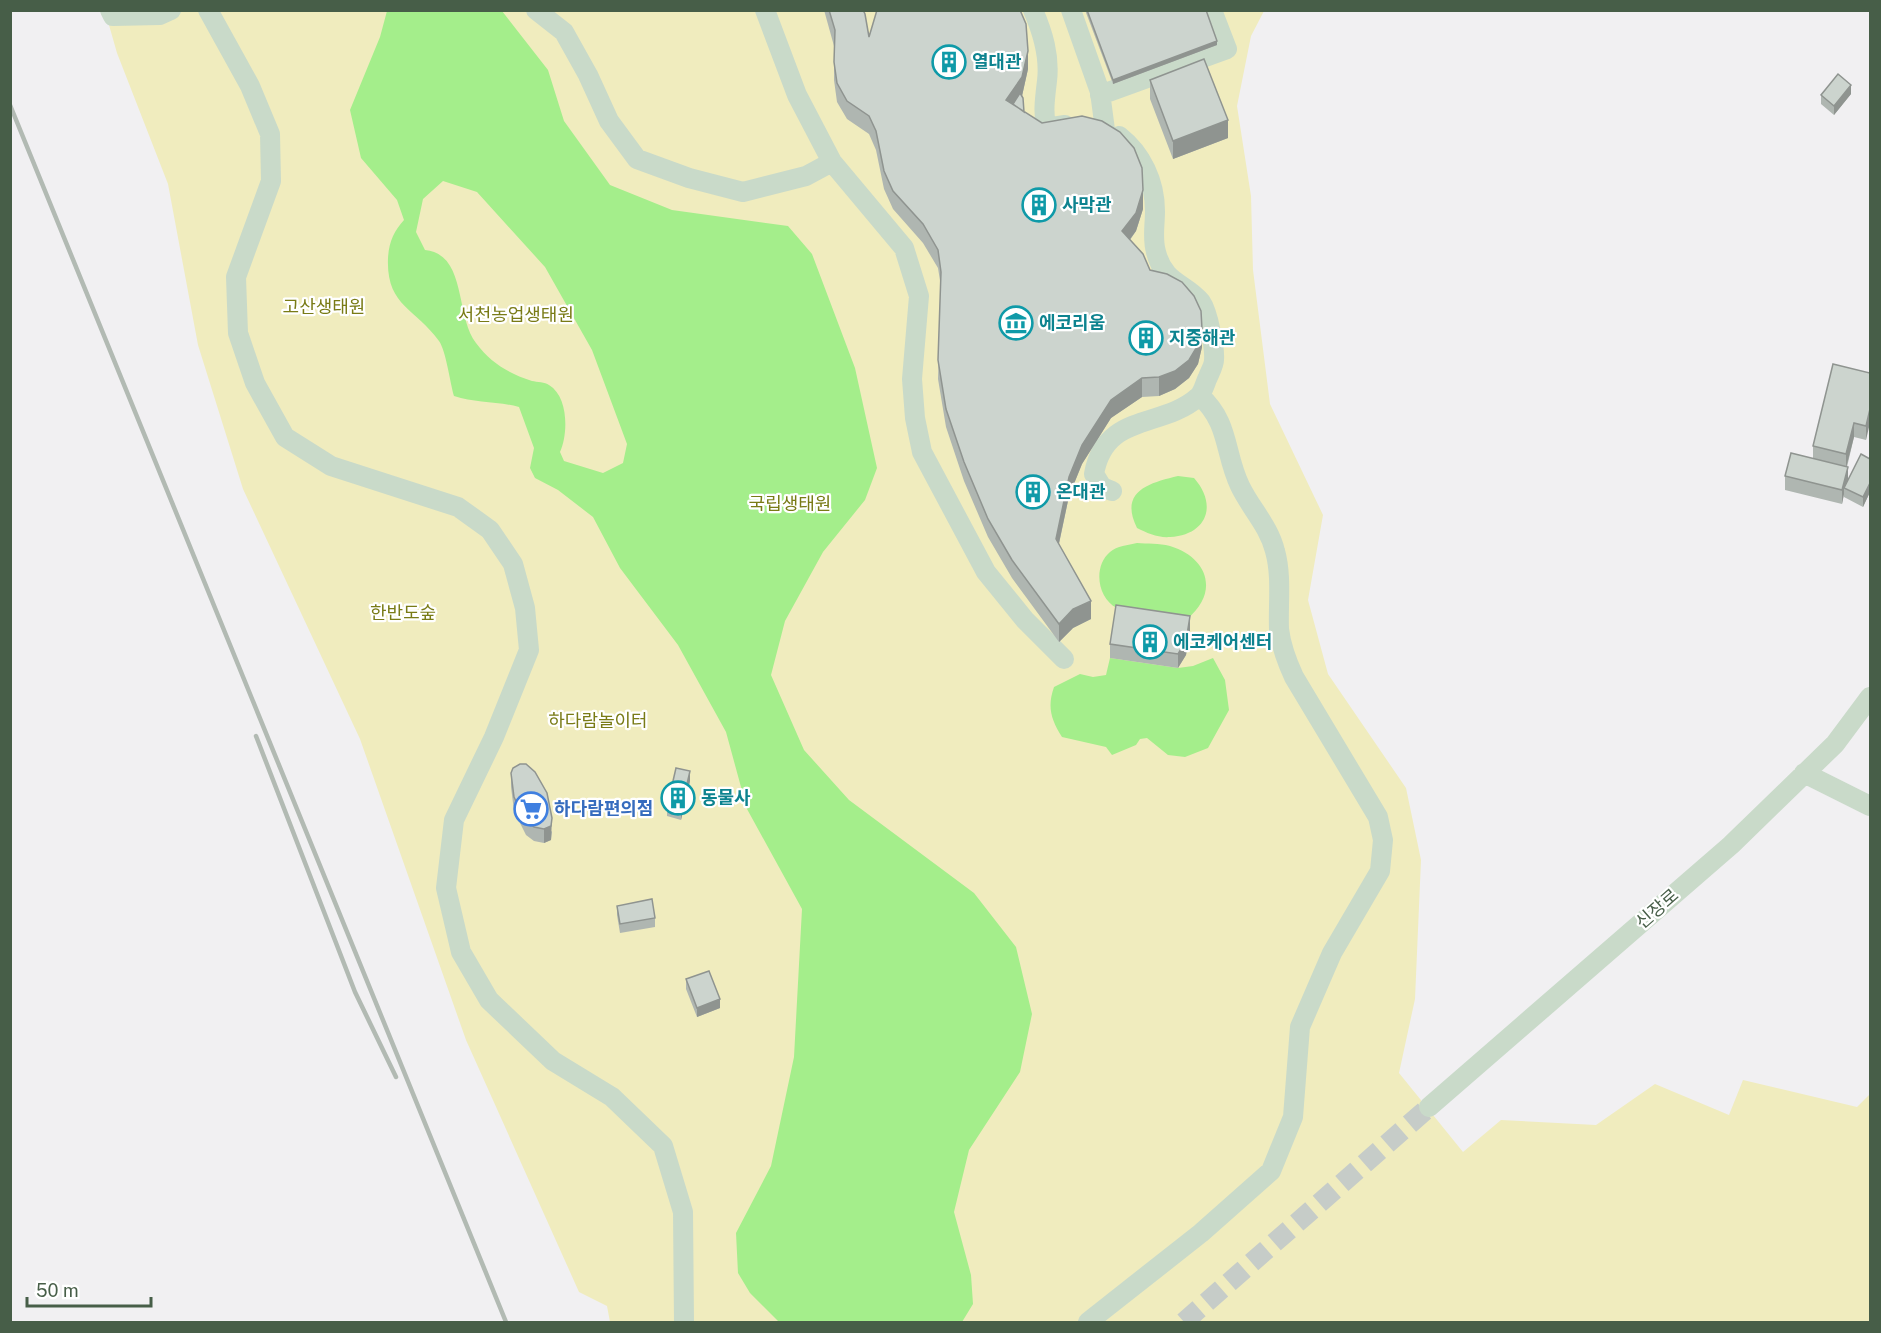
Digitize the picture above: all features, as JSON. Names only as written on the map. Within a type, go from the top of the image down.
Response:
[{"type":"street","points":[[110,10],[113,16],[160,15],[171,10]]},
{"type":"street","points":[[208,10],[250,86],[270,134],[271,181],[236,277],[238,333],[255,382],[285,436],[331,466],[458,507],[490,530],[513,564],[525,608],[529,650],[494,736],[454,819],[446,888],[461,952],[489,1000],[553,1061],[612,1097],[663,1146],[683,1212],[684,1323]]},
{"type":"street","points":[[536,10],[564,32],[588,75],[609,121],[637,159],[689,178],[742,192],[807,176],[832,162]]},
{"type":"street","points":[[765,10],[797,95],[832,162],[904,248],[919,296],[912,379],[915,417],[922,452],[986,572],[1025,620],[1064,659]]},
{"type":"street","points":[[1034,10],[1045,39],[1048,79],[1042,108],[1046,128],[1072,124],[1104,129],[1113,131],[1127,142],[1143,162],[1152,185],[1155,210],[1153,241],[1158,263],[1174,282],[1201,302],[1210,329],[1214,361],[1200,396],[1174,413],[1143,420],[1114,436],[1097,457],[1094,474],[1102,487],[1112,491]]},
{"type":"street","points":[[1071,10],[1100,95],[1104,129]]},
{"type":"street","points":[[1100,95],[1227,49],[1212,10]]},
{"type":"street","points":[[1088,1323],[1201,1233],[1271,1171],[1293,1117],[1300,1027],[1332,953],[1380,871],[1383,840],[1378,817],[1294,677],[1285,657],[1279,631],[1279,570],[1275,550],[1267,528],[1240,486],[1230,458],[1223,425],[1214,408],[1200,396]]},
{"type":"street","name":"신장로","points":[[1429,1107],[1731,845],[1834,744],[1870,697]]},
{"type":"street","points":[[1804,773],[1870,806]]},
{"type":"green space","name":"국립생태원","points":[[105,11],[1264,11],[1251,36],[1237,106],[1251,196],[1253,270],[1270,404],[1323,515],[1308,600],[1328,674],[1406,788],[1421,860],[1415,999],[1399,1073],[1463,1152],[1501,1120],[1596,1125],[1655,1084],[1729,1115],[1743,1080],[1857,1107],[1870,1094],[1870,1322],[610,1322],[607,1306],[579,1292],[466,1040],[360,739],[243,489],[198,345],[168,184],[117,53]]},
{"type":"shaded area","points":[[387,11],[502,11],[548,70],[564,121],[610,185],[672,210],[788,226],[812,254],[855,368],[877,468],[865,500],[823,552],[785,621],[771,675],[804,750],[849,800],[974,893],[1016,947],[1032,1014],[1020,1072],[969,1150],[954,1212],[971,1275],[973,1304],[962,1322],[779,1322],[750,1293],[738,1273],[736,1233],[771,1166],[794,1057],[802,909],[747,809],[726,732],[678,645],[620,568],[593,517],[558,490],[535,478],[530,468],[534,448],[519,407],[454,396],[446,359],[439,341],[397,297],[392,287],[388,258],[391,242],[404,220],[397,200],[361,158],[350,110],[380,37]],"holes":[[[443,181],[477,192],[545,267],[592,350],[627,444],[623,463],[603,473],[564,461],[560,452],[563,445],[565,417],[556,391],[547,384],[532,381],[508,371],[482,350],[470,331],[454,274],[448,262],[438,254],[425,250],[416,232],[423,199]]]},
{"type":"shaded area","points":[[1178,476],[1194,478],[1206,498],[1205,517],[1200,525],[1183,535],[1170,537],[1157,536],[1137,528],[1132,516],[1134,498],[1147,486]]},
{"type":"shaded area","points":[[1137,543],[1170,546],[1194,559],[1201,568],[1206,588],[1197,609],[1187,619],[1123,610],[1110,603],[1105,597],[1099,573],[1105,558],[1116,548]]},
{"type":"shaded area","name":"에코케어센터","points":[[1110,658],[1178,668],[1193,666],[1213,658],[1225,680],[1229,710],[1208,748],[1185,757],[1168,755],[1147,738],[1140,739],[1136,745],[1112,755],[1106,747],[1062,737],[1051,713],[1054,687],[1080,674],[1093,677],[1106,675]]},
{"type":"building","points":[[829,10],[863,10],[869,37],[877,10],[1020,10],[1026,24],[1028,51],[1022,77],[1006,100],[1042,123],[1082,116],[1102,121],[1120,132],[1134,148],[1142,168],[1143,190],[1136,213],[1122,231],[1143,254],[1150,270],[1167,274],[1182,282],[1194,296],[1201,311],[1202,329],[1198,345],[1189,360],[1175,371],[1159,377],[1142,378],[1111,400],[1082,445],[1069,477],[1056,539],[1091,601],[1073,609],[1059,624],[1012,560],[988,519],[964,462],[946,409],[938,360],[941,272],[938,250],[923,224],[893,191],[884,171],[876,131],[869,116],[847,101],[837,83],[834,62],[835,30]]},
{"type":"building","points":[[1087,10],[1206,10],[1217,41],[1113,80]]},
{"type":"building","points":[[1204,59],[1228,120],[1173,141],[1150,80]]},
{"type":"building","points":[[1838,74],[1851,85],[1834,106],[1821,95]]},
{"type":"building","points":[[1020,93],[1023,98],[1024,112],[1013,104]]},
{"type":"building","points":[[1833,364],[1870,373],[1870,409],[1866,426],[1854,423],[1846,454],[1813,446]]},
{"type":"building","points":[[1791,453],[1848,467],[1842,490],[1785,476]]},
{"type":"building","points":[[1861,454],[1870,459],[1870,483],[1863,497],[1844,488]]},
{"type":"building","name":"에코케어센터","points":[[1116,605],[1190,616],[1186,641],[1178,654],[1110,644]]},
{"type":"building","name":"하다람편의점","points":[[526,764],[535,772],[547,793],[552,818],[551,826],[544,829],[534,827],[526,821],[514,797],[511,773],[513,768]]},
{"type":"building","name":"동물사","points":[[676,768],[690,771],[681,810],[667,807]]},
{"type":"building","points":[[652,899],[655,918],[620,924],[617,906]]},
{"type":"building","points":[[709,971],[720,999],[697,1008],[686,979]]},
{"type":"tunnel","points":[[1184,1322],[1429,1107]]},
{"type":"railway","points":[[10,105],[506,1322]]},
{"type":"railway","points":[[256,736],[355,992],[396,1077]]},
{"type":"place","name":"열대관","points":[[949,62]]},
{"type":"place","name":"사막관","points":[[1039,205]]},
{"type":"place","name":"에코리움","points":[[1016,323]]},
{"type":"place","name":"지중해관","points":[[1146,338]]},
{"type":"place","name":"온대관","points":[[1033,492]]},
{"type":"place","name":"에코케어센터","points":[[1150,642]]},
{"type":"place","name":"동물사","points":[[678,798]]},
{"type":"place","name":"하다람편의점","points":[[531,809]]},
{"type":"park label","name":"고산생태원","points":[[324,307]]},
{"type":"park label","name":"서천농업생태원","points":[[516,315]]},
{"type":"park label","name":"한반도숲","points":[[403,613]]},
{"type":"park label","name":"하다람놀이터","points":[[598,721]]}]
